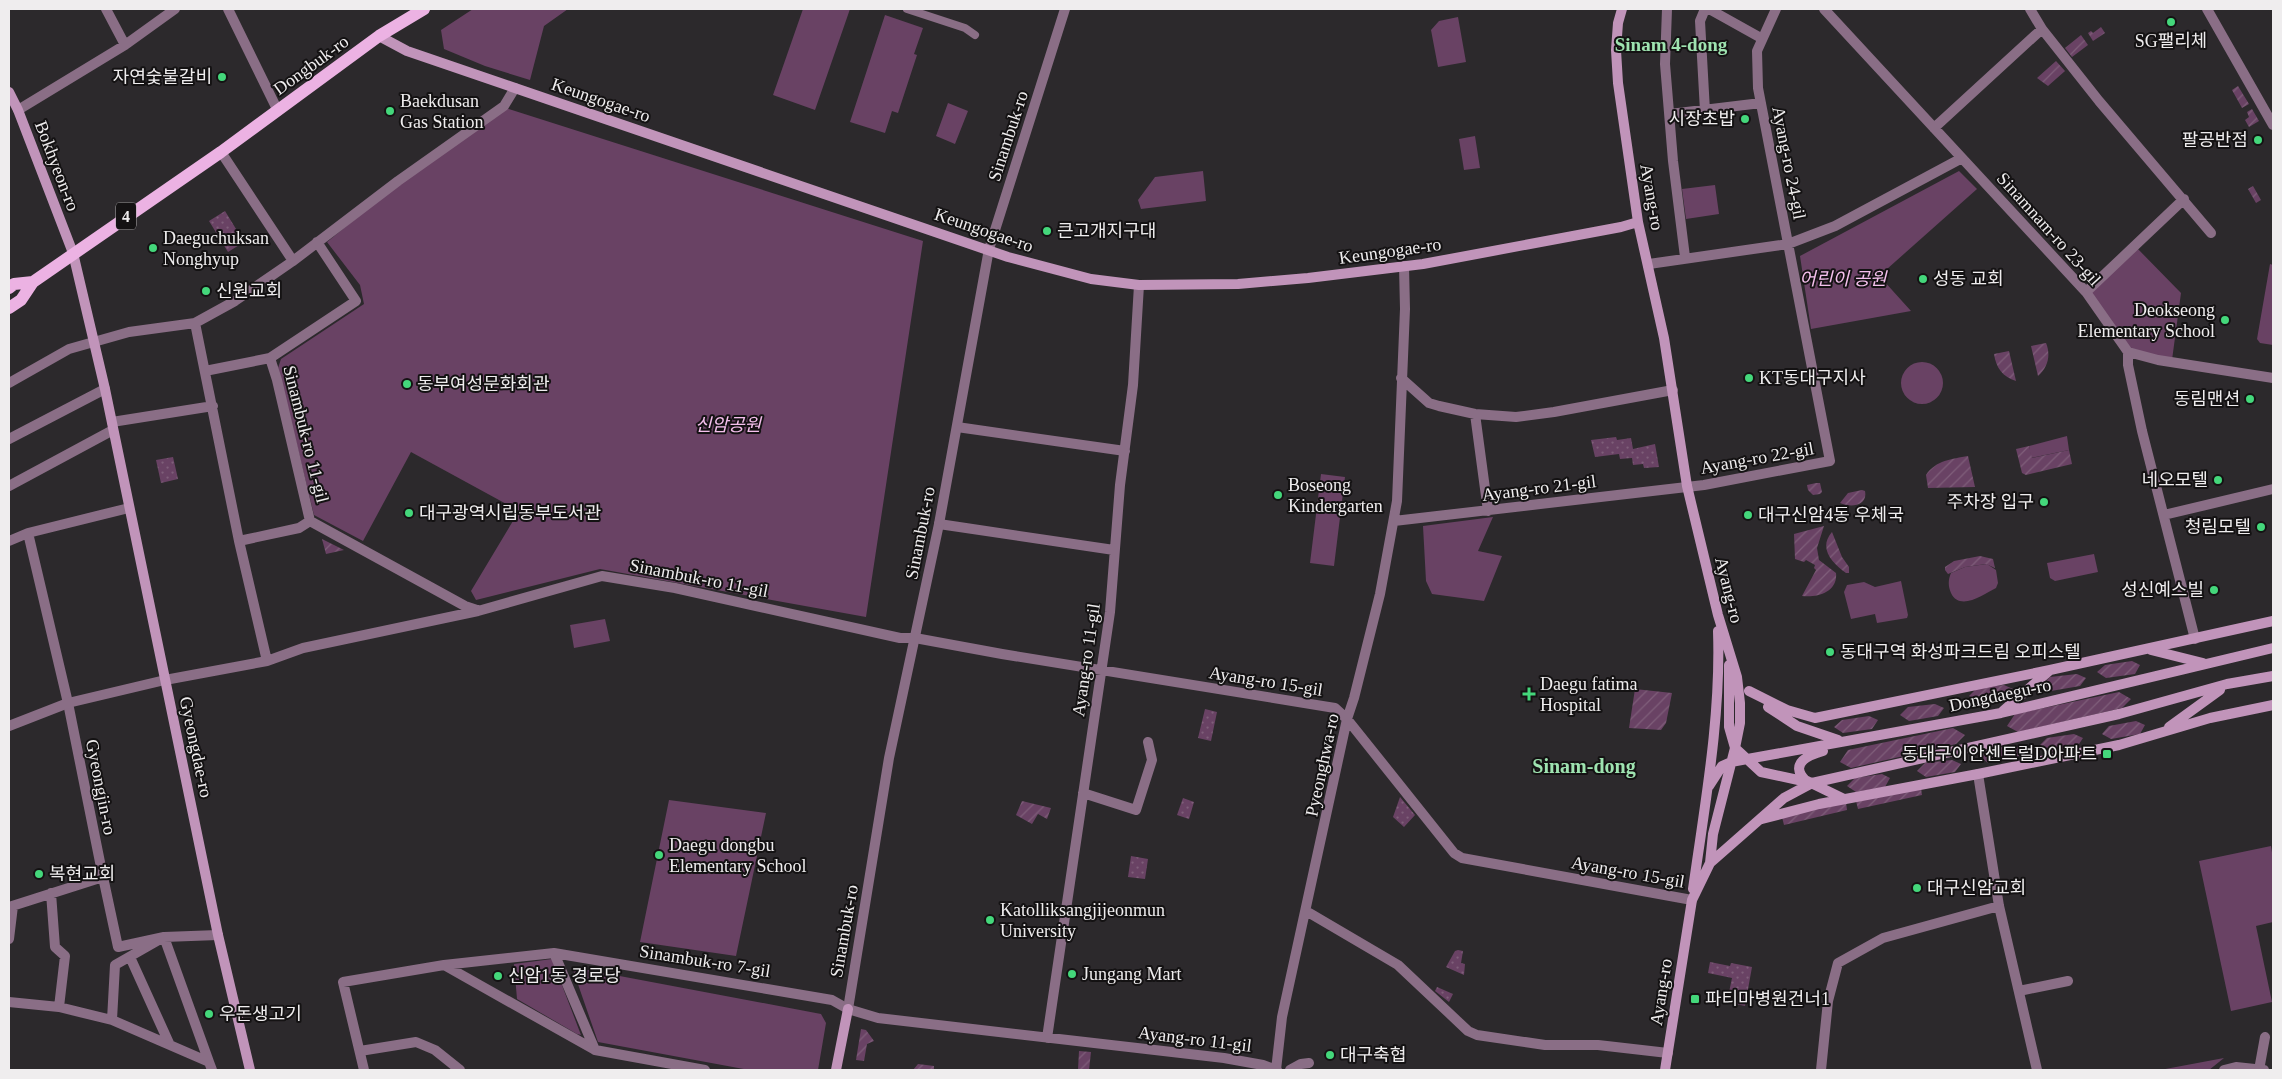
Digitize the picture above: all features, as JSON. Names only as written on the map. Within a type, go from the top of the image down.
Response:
[{"type":"main road","name":"Dongbuk-ro","points":[[9,308],[21,300],[33,282],[73,253],[221,152],[379,36],[424,9]]},
{"type":"main road","name":"Ayang-ro","points":[[1622,9],[1618,23],[1616,58],[1638,222],[1649,264],[1673,390],[1687,486],[1728,650]]},
{"type":"main road","name":"Keungogae-ro","points":[[379,36],[407,51],[515,88],[989,249],[1056,271],[1091,279],[1139,285],[1242,284],[1308,278],[1427,263],[1621,227],[1638,222]]},
{"type":"main road","name":"Bokhyeon-ro","points":[[9,92],[18,110],[73,253]]},
{"type":"main road","name":"Gyeongdae-ro","points":[[73,253],[113,426],[218,935],[250,1070]]},
{"type":"main road","name":"Dongbuk-ro","points":[[9,288],[14,284],[33,282]]},
{"type":"main road","points":[[1692,900],[1716,724],[1720,670],[1718,615]]},
{"type":"main road","points":[[1749,691],[1788,710],[1815,718],[2148,650],[2273,621]]},
{"type":"main road","name":"Dongdaegu-ro","points":[[1731,762],[2001,713],[2273,648]]},
{"type":"main road","points":[[1710,863],[1713,834],[1740,723],[1738,678],[1728,650]]},
{"type":"main road","points":[[1728,650],[1730,678],[1728,727],[1735,748],[1761,772],[1787,780],[1812,783]]},
{"type":"main road","points":[[2148,650],[2206,664]]},
{"type":"main road","points":[[2001,713],[2050,670]]},
{"type":"main road","points":[[1710,863],[1784,798],[1812,783],[2119,714],[2227,684],[2273,676]]},
{"type":"main road","points":[[1738,678],[1749,691],[1768,707],[1797,726],[1844,742]]},
{"type":"main road","points":[[2162,732],[2227,684]]},
{"type":"main road","points":[[1759,820],[1844,799],[2119,745],[2210,718],[2273,705]]},
{"type":"main road","points":[[1844,742],[1830,750],[1804,758],[1800,764],[1800,775],[1844,799]]},
{"type":"main road","points":[[1708,786],[1722,766],[1731,762]]},
{"type":"main road","name":"Ayang-ro","points":[[1665,1070],[1692,900],[1710,863]]},
{"type":"main road","name":"Sinambuk-ro","points":[[836,1070],[848,1009]]},
{"type":"street","points":[[106,9],[125,45]]},
{"type":"street","points":[[18,110],[125,45],[175,9]]},
{"type":"street","points":[[228,9],[278,110]]},
{"type":"street","points":[[907,9],[965,28],[975,35]]},
{"type":"street","name":"Sinambuk-ro","points":[[848,1009],[889,758],[939,524],[989,249],[1065,9]]},
{"type":"street","points":[[1667,9],[1665,64],[1684,258]]},
{"type":"street","points":[[1704,9],[1700,21],[1705,111]]},
{"type":"street","points":[[1709,9],[1761,38],[1776,9]]},
{"type":"street","name":"Sinamnam-ro 23-gil","points":[[1824,9],[2086,292],[2128,352]]},
{"type":"street","points":[[2030,9],[2042,29],[2103,106],[2211,233]]},
{"type":"street","points":[[2207,9],[2273,126]]},
{"type":"street","points":[[1934,128],[2042,29]]},
{"type":"street","name":"Ayang-ro 24-gil","points":[[1761,38],[1756,52],[1758,88],[1813,370]]},
{"type":"street","points":[[9,383],[69,349],[129,332],[195,323],[236,301],[293,261],[398,181],[504,106],[515,88]]},
{"type":"street","points":[[1670,114],[1761,103]]},
{"type":"street","points":[[221,152],[293,261]]},
{"type":"street","name":"Ayang-ro 24-gil","points":[[1649,264],[1788,244],[1835,226],[1962,158]]},
{"type":"street","points":[[2086,292],[2184,199]]},
{"type":"street","name":"Sinambuk-ro 11-gil","points":[[317,242],[356,301],[270,358],[277,380],[310,521],[457,602],[478,611]]},
{"type":"street","name":"Pyeonghwa-ro","points":[[1277,1070],[1282,1017],[1347,718],[1367,650],[1394,521],[1402,378],[1404,266]]},
{"type":"street","name":"Ayang-ro 11-gil","points":[[1047,1038],[1110,612],[1114,550],[1133,385],[1139,285]]},
{"type":"street","points":[[195,323],[239,541],[267,661]]},
{"type":"street","points":[[2195,639],[2142,431],[2128,365],[2128,352],[2158,360],[2273,378]]},
{"type":"street","points":[[205,371],[270,358]]},
{"type":"street","name":"Ayang-ro 22-gil","points":[[1687,486],[1830,461],[1813,370]]},
{"type":"street","points":[[1402,378],[1429,403],[1474,414],[1516,417],[1554,412],[1673,390]]},
{"type":"street","points":[[9,439],[105,389]]},
{"type":"street","points":[[9,486],[113,426],[213,406]]},
{"type":"street","points":[[1474,414],[1488,511]]},
{"type":"street","points":[[957,427],[1125,451]]},
{"type":"street","name":"Ayang-ro 21-gil","points":[[1394,521],[1687,486]]},
{"type":"street","points":[[2164,515],[2273,488]]},
{"type":"street","points":[[9,540],[28,533],[129,508]]},
{"type":"street","points":[[239,541],[299,528],[310,521]]},
{"type":"street","points":[[939,524],[1114,550]]},
{"type":"street","name":"Gyeongjin-ro","points":[[28,533],[68,704],[118,947],[164,937]]},
{"type":"street","name":"Sinambuk-ro 11-gil","points":[[165,680],[267,661],[303,648],[478,611],[602,576],[675,588],[900,638],[915,638]]},
{"type":"street","name":"Ayang-ro 15-gil","points":[[915,638],[1102,671],[1335,708],[1347,718],[1454,853],[1462,858],[1692,900]]},
{"type":"street","points":[[9,726],[68,704],[165,680]]},
{"type":"street","points":[[1083,793],[1136,810],[1152,760],[1148,742]]},
{"type":"street","points":[[1978,774],[1999,906],[2037,1070]]},
{"type":"street","points":[[9,939],[11,906],[103,878]]},
{"type":"street","points":[[51,894],[55,947],[65,956],[59,1007]]},
{"type":"street","points":[[1822,1065],[1828,1001],[1838,963],[1883,938],[1999,906]]},
{"type":"street","points":[[1306,911],[1398,964],[1468,1031],[1477,1036],[1545,1045],[1598,1046],[1668,1053]]},
{"type":"street","points":[[112,1020],[115,965],[164,937],[218,935]]},
{"type":"street","points":[[164,937],[211,1066]]},
{"type":"street","points":[[554,953],[595,1050]]},
{"type":"street","name":"Sinambuk-ro 7-gil","points":[[364,1070],[343,982],[444,965],[554,953],[832,1000],[848,1009]]},
{"type":"street","points":[[130,957],[170,1044]]},
{"type":"street","points":[[444,965],[595,1050],[705,1070]]},
{"type":"street","points":[[2019,991],[2068,981]]},
{"type":"street","points":[[9,1002],[59,1007],[112,1020],[170,1044],[211,1066]]},
{"type":"street","name":"Ayang-ro 11-gil","points":[[848,1009],[878,1018],[1224,1058],[1263,1064],[1277,1070]]},
{"type":"street","points":[[2224,1070],[2236,1067],[2262,1070],[2265,1037]]},
{"type":"street","points":[[360,1052],[416,1042],[435,1050],[460,1070]]},
{"type":"street","points":[[1290,1070],[1296,1066],[1309,1063]]},
{"type":"green space","points":[[473,9],[568,9],[544,26],[530,80],[485,66],[444,49],[441,30]]},
{"type":"green space","points":[[803,9],[850,9],[815,110],[773,95]]},
{"type":"green space","points":[[885,15],[923,28],[914,54],[917,55],[898,113],[892,111],[885,133],[850,122]]},
{"type":"green space","points":[[1458,17],[1466,62],[1438,67],[1431,30],[1439,21]]},
{"type":"green space","points":[[2101,27],[2105,33],[2093,41],[2088,33],[2091,31],[2093,33]]},
{"type":"green space","points":[[2081,35],[2088,45],[2072,57],[2065,48]]},
{"type":"green space","points":[[2056,61],[2065,71],[2048,86],[2037,78]]},
{"type":"green space","points":[[2238,86],[2249,104],[2242,108],[2232,90]]},
{"type":"green space","points":[[948,103],[968,111],[955,144],[936,136]]},
{"type":"green space","name":"신암공원","points":[[506,108],[923,241],[866,617],[600,569],[476,600],[471,591],[519,511],[411,452],[363,541],[314,515],[278,368],[281,359],[364,304],[360,285],[327,242],[399,183]]},
{"type":"green space","points":[[2252,109],[2259,121],[2249,127],[2245,120],[2249,117],[2247,112]]},
{"type":"green space","points":[[1475,136],[1480,168],[1464,170],[1459,139]]},
{"type":"green space","points":[[1203,171],[1206,201],[1141,209],[1138,200],[1155,177]]},
{"type":"green space","name":"어린이 공원","points":[[1959,171],[1977,189],[1887,269],[1883,280],[1911,311],[1811,329],[1800,256]]},
{"type":"green space","points":[[1715,185],[1719,214],[1686,219],[1682,189]]},
{"type":"green space","points":[[2253,186],[2261,200],[2256,203],[2248,189]]},
{"type":"green space","points":[[225,211],[244,242],[228,252],[209,221]]},
{"type":"green space","points":[[2136,247],[2181,293],[2172,360],[2130,350],[2089,292]]},
{"type":"green space","points":[[2270,264],[2273,265],[2273,345],[2260,343],[2257,339]]},
{"type":"green space","points":[[2046,343],[2048,361],[2038,376],[2031,346]]},
{"type":"green space","points":[[2009,351],[2016,381],[1998,368],[1995,359],[1994,354]]},
{"type":"green space","points":[[1922,362],[1937,368],[1943,383],[1937,398],[1922,404],[1907,398],[1901,383],[1907,368]]},
{"type":"green space","points":[[2067,436],[2069,450],[2031,458],[2029,446]]},
{"type":"green space","points":[[1616,437],[1617,440],[1631,438],[1633,449],[1655,444],[1659,467],[1644,468],[1643,464],[1633,465],[1632,458],[1620,459],[1619,454],[1595,457],[1591,440]]},
{"type":"green space","points":[[2029,446],[2032,458],[2069,450],[2072,464],[2026,475],[2022,473],[2016,449]]},
{"type":"green space","points":[[1968,456],[1975,487],[1928,488],[1926,475],[1935,466],[1945,461]]},
{"type":"green space","points":[[173,457],[178,479],[161,483],[156,460]]},
{"type":"green space","points":[[1321,474],[1345,477],[1334,566],[1310,563]]},
{"type":"green space","points":[[1820,483],[1822,492],[1813,495],[1808,490],[1807,485]]},
{"type":"green space","points":[[1865,491],[1865,496],[1861,503],[1844,505],[1840,503],[1848,493]]},
{"type":"green space","points":[[1493,517],[1478,551],[1502,556],[1484,601],[1432,594],[1426,581],[1423,526]]},
{"type":"green space","points":[[1824,526],[1817,548],[1819,560],[1836,573],[1836,580],[1830,589],[1820,595],[1802,596],[1816,570],[1814,568],[1815,565],[1806,560],[1804,562],[1795,559],[1794,534]]},
{"type":"green space","points":[[1832,532],[1842,557],[1849,567],[1849,573],[1841,569],[1828,555],[1826,544]]},
{"type":"green space","points":[[322,539],[344,550],[326,554]]},
{"type":"green space","points":[[2094,554],[2098,572],[2055,581],[2050,578],[2047,563]]},
{"type":"green space","points":[[1980,556],[1993,559],[1995,568],[1986,564],[1965,567],[1948,574],[1945,570],[1945,567],[1954,561]]},
{"type":"green space","points":[[1987,564],[1996,570],[1998,583],[1996,588],[1972,600],[1960,601],[1955,598],[1951,593],[1949,585],[1951,573],[1965,567]]},
{"type":"green space","points":[[1901,581],[1907,618],[1877,623],[1875,614],[1851,619],[1844,592],[1847,585],[1864,582],[1875,587]]},
{"type":"green space","points":[[605,619],[610,641],[574,648],[570,625]]},
{"type":"green space","points":[[2132,661],[2140,665],[2135,674],[2106,678],[2097,672],[2105,665]]},
{"type":"green space","points":[[2077,674],[2086,678],[2080,686],[2051,691],[2042,685],[2050,677]]},
{"type":"green space","points":[[2004,685],[2013,689],[2007,697],[1979,702],[1969,696],[1977,688]]},
{"type":"green space","points":[[1635,689],[1672,693],[1666,723],[1661,730],[1629,728]]},
{"type":"green space","points":[[2119,692],[2131,699],[2122,708],[2018,732],[2007,726],[2015,714]]},
{"type":"green space","points":[[1935,704],[1944,708],[1938,716],[1909,721],[1900,715],[1908,707]]},
{"type":"green space","points":[[1205,709],[1217,712],[1211,741],[1198,738]]},
{"type":"green space","points":[[1869,716],[1878,720],[1872,729],[1843,733],[1834,727],[1842,720]]},
{"type":"green space","points":[[2136,721],[2145,725],[2140,734],[2111,739],[2102,734],[2109,726]]},
{"type":"green space","points":[[1953,728],[1965,735],[1956,744],[1851,768],[1840,762],[1848,750]]},
{"type":"green space","points":[[2074,734],[2083,738],[2077,747],[2048,752],[2039,746],[2047,738]]},
{"type":"green space","points":[[2014,745],[2023,749],[2017,758],[1988,763],[1979,756],[1987,749]]},
{"type":"green space","points":[[1952,760],[1961,764],[1955,772],[1926,777],[1917,771],[1925,763]]},
{"type":"green space","points":[[1882,774],[1890,778],[1885,787],[1856,792],[1847,786],[1855,778]]},
{"type":"green space","points":[[1921,788],[1922,795],[1858,809],[1856,801]]},
{"type":"green space","points":[[1400,797],[1415,815],[1404,827],[1393,817]]},
{"type":"green space","points":[[1183,798],[1194,802],[1189,819],[1177,815]]},
{"type":"green space","points":[[669,800],[766,813],[736,956],[640,942]]},
{"type":"green space","points":[[1022,801],[1051,808],[1047,819],[1038,814],[1032,824],[1016,815]]},
{"type":"green space","points":[[1846,802],[1847,810],[1784,825],[1782,817]]},
{"type":"green space","points":[[2271,846],[2273,859],[2273,922],[2256,926],[2272,1002],[2231,1011],[2199,861]]},
{"type":"green space","points":[[1131,856],[1148,859],[1145,879],[1128,877]]},
{"type":"green space","points":[[1455,951],[1463,951],[1461,963],[1465,964],[1464,975],[1446,967]]},
{"type":"green space","points":[[552,959],[581,1035],[517,999],[514,964]]},
{"type":"green space","points":[[1710,962],[1730,966],[1731,963],[1752,967],[1745,1006],[1727,1002],[1732,978],[1708,973]]},
{"type":"green space","points":[[572,967],[821,1014],[826,1023],[818,1070],[749,1070],[598,1042]]},
{"type":"green space","points":[[1437,987],[1453,994],[1449,1002],[1435,991]]},
{"type":"green space","points":[[861,1029],[866,1030],[874,1041],[867,1044],[864,1061],[856,1060]]},
{"type":"green space","points":[[1079,1051],[1091,1052],[1089,1070],[1078,1070]]},
{"type":"green space","points":[[2224,1058],[2209,1070],[2160,1070]]},
{"type":"green space","points":[[918,1064],[934,1066],[934,1070],[913,1070]]},
{"type":"place","name":"SG팰리체","points":[[2171,22]]},
{"type":"place","name":"자연숯불갈비","points":[[222,77]]},
{"type":"place","name":"Baekdusan Gas Station","points":[[390,111]]},
{"type":"place","name":"시장초밥","points":[[1745,119]]},
{"type":"place","name":"팔공반점","points":[[2258,140]]},
{"type":"place","name":"큰고개지구대","points":[[1047,231]]},
{"type":"place","name":"Daeguchuksan Nonghyup","points":[[153,248]]},
{"type":"place","name":"성동 교회","points":[[1923,279]]},
{"type":"place","name":"신원교회","points":[[206,291]]},
{"type":"place","name":"Deokseong Elementary School","points":[[2225,320]]},
{"type":"place","name":"KT동대구지사","points":[[1749,378]]},
{"type":"place","name":"동부여성문화회관","points":[[407,384]]},
{"type":"place","name":"동림맨션","points":[[2250,399]]},
{"type":"place","name":"네오모텔","points":[[2218,480]]},
{"type":"place","name":"Boseong Kindergarten","points":[[1278,495]]},
{"type":"place","name":"주차장 입구","points":[[2044,502]]},
{"type":"place","name":"대구광역시립동부도서관","points":[[409,513]]},
{"type":"place","name":"대구신암4동 우체국","points":[[1748,515]]},
{"type":"place","name":"청림모텔","points":[[2261,527]]},
{"type":"place","name":"성신예스빌","points":[[2214,590]]},
{"type":"place","name":"동대구역 화성파크드림 오피스텔","points":[[1830,652]]},
{"type":"place","name":"Daegu fatima Hospital","points":[[1529,694]]},
{"type":"place","name":"동대구이안센트럴D아파트","points":[[2107,754]]},
{"type":"place","name":"Daegu dongbu Elementary School","points":[[659,855]]},
{"type":"place","name":"복현교회","points":[[39,874]]},
{"type":"place","name":"대구신암교회","points":[[1917,888]]},
{"type":"place","name":"Katolliksangjijeonmun University","points":[[990,920]]},
{"type":"place","name":"Jungang Mart","points":[[1072,974]]},
{"type":"place","name":"신암1동 경로당","points":[[498,976]]},
{"type":"place","name":"파티마병원건너1","points":[[1695,999]]},
{"type":"place","name":"우돈생고기","points":[[209,1014]]},
{"type":"place","name":"대구축협","points":[[1330,1055]]},
{"type":"district","name":"Sinam 4-dong","points":[[1671,44]]},
{"type":"district","name":"Sinam-dong","points":[[1584,766]]}]
